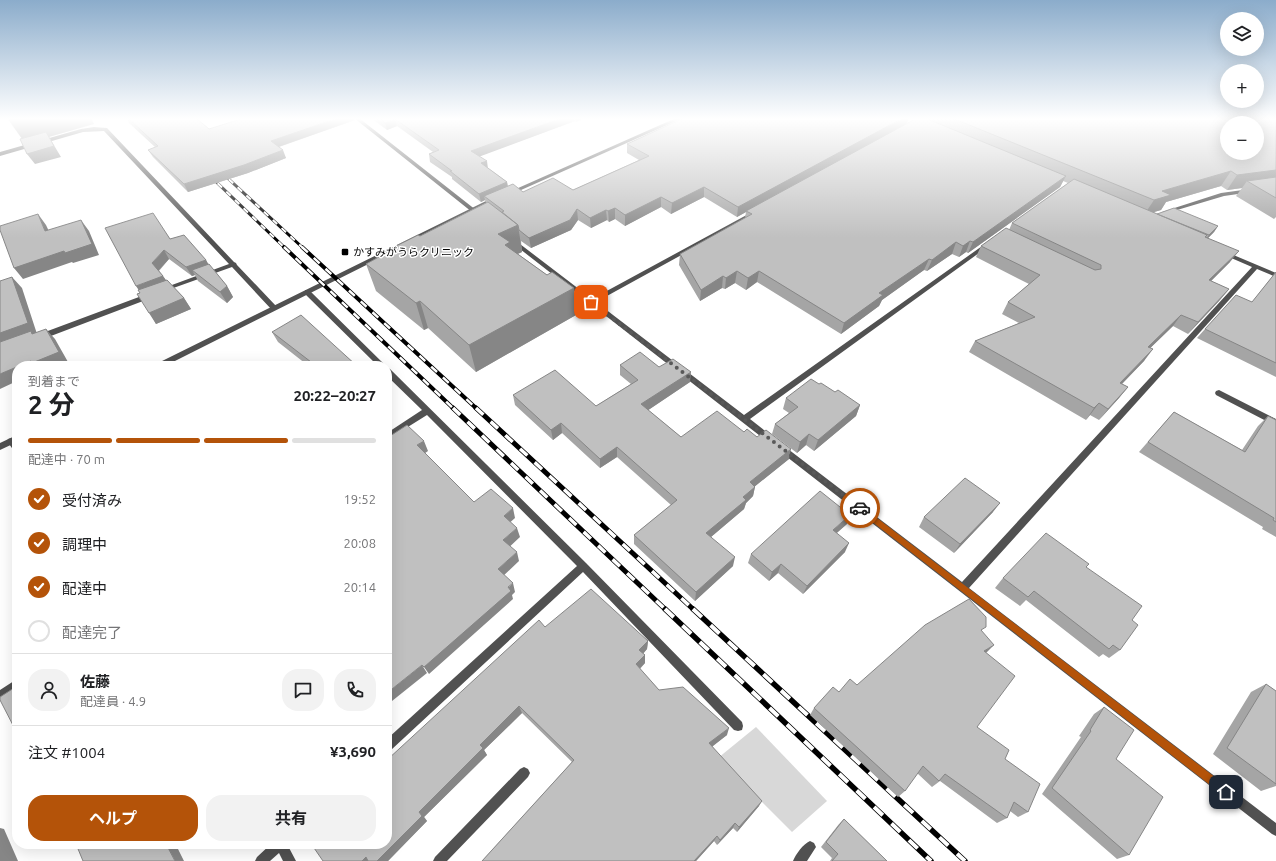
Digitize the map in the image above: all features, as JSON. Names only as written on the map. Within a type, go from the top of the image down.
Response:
[{"type":"street","points":[[133,158],[274,308]]},
{"type":"street","points":[[407,158],[485,219]]},
{"type":"street","points":[[501,197],[589,158]]},
{"type":"street","points":[[1158,214],[1224,194],[1257,190]]},
{"type":"street","points":[[169,361],[494,200]]},
{"type":"street","points":[[591,302],[758,211]]},
{"type":"street","points":[[510,239],[1276,830]]},
{"type":"street","points":[[744,419],[994,241]]},
{"type":"street","points":[[1214,249],[1276,274]]},
{"type":"street","points":[[29,341],[234,264]]},
{"type":"street","points":[[963,588],[1257,266]]},
{"type":"street","points":[[307,292],[377,361]]},
{"type":"street","points":[[392,376],[583,566],[738,726]]},
{"type":"street","points":[[1219,393],[1276,423]]},
{"type":"street","points":[[392,434],[427,411]]},
{"type":"street","points":[[0,447],[12,440]]},
{"type":"street","points":[[392,741],[583,566]]},
{"type":"street","points":[[0,696],[12,688]]},
{"type":"street","points":[[439,861],[524,773]]},
{"type":"street","points":[[799,861],[810,847]]},
{"type":"street","points":[[261,861],[274,849]]},
{"type":"street","points":[[283,849],[290,861]]},
{"type":"shaded area","points":[[756,727],[827,801],[792,832],[718,758]]},
{"type":"building","points":[[157,158],[262,158],[244,165],[184,184]]},
{"type":"building","points":[[435,158],[482,158],[487,161],[481,163],[507,182],[479,194],[450,171],[452,171]]},
{"type":"building","points":[[644,158],[829,158],[738,207],[704,187],[672,203],[661,197],[625,215],[615,208],[608,211],[606,210],[590,218],[577,209],[570,220],[529,238],[519,230],[518,225],[502,212],[504,211],[484,196],[513,184],[523,192],[553,178],[573,190]]},
{"type":"building","points":[[843,158],[1023,158],[1066,176],[973,242],[970,241],[963,246],[956,242],[932,260],[929,259],[879,293],[883,295],[844,323],[759,271],[748,278],[737,271],[726,278],[723,276],[701,290],[680,254],[752,214],[746,211]]},
{"type":"building","points":[[1051,158],[1220,158],[1220,160],[1264,160],[1264,158],[1276,158],[1276,170],[1237,175],[1231,171],[1162,191],[1171,195],[1154,200]]},
{"type":"building","points":[[1276,177],[1276,198],[1247,181]]},
{"type":"building","points":[[1074,179],[1207,235],[1205,237],[1239,251],[1209,280],[1229,289],[1198,322],[1181,315],[1148,347],[1153,349],[1120,383],[1128,387],[1108,409],[1099,403],[1094,408],[975,341],[1035,317],[1008,302],[1040,275],[981,246],[1006,228],[1095,270],[1101,269],[1101,265],[1012,223]]},
{"type":"building","points":[[488,202],[518,225],[498,234],[510,242],[505,245],[547,275],[552,272],[574,288],[469,345],[420,301],[416,303],[366,264],[397,247],[396,246],[418,235],[420,236]]},
{"type":"building","points":[[1174,208],[1218,226],[1209,235],[1157,214]]},
{"type":"building","points":[[153,213],[170,239],[184,235],[206,260],[186,267],[164,250],[152,263],[163,276],[136,286],[105,228]]},
{"type":"building","points":[[38,214],[45,231],[81,220],[92,244],[65,253],[64,251],[14,268],[0,230],[0,226]]},
{"type":"building","points":[[209,264],[227,286],[220,292],[192,270]]},
{"type":"building","points":[[1276,272],[1276,363],[1205,329],[1236,295],[1252,302]]},
{"type":"building","points":[[12,277],[28,323],[0,333],[0,281]]},
{"type":"building","points":[[167,280],[184,298],[149,313],[137,294],[140,293],[138,290]]},
{"type":"building","points":[[301,315],[352,361],[310,361],[272,332]]},
{"type":"building","points":[[46,329],[59,352],[37,361],[12,361],[12,369],[0,374],[0,342],[31,331],[32,334]]},
{"type":"building","points":[[640,352],[659,367],[673,359],[691,372],[641,404],[681,437],[717,411],[744,432],[747,429],[757,437],[766,430],[791,449],[750,482],[755,487],[743,497],[746,500],[706,533],[735,557],[696,592],[634,535],[677,500],[617,447],[600,459],[561,423],[551,430],[513,395],[555,370],[596,406],[638,380],[620,365]]},
{"type":"building","points":[[811,379],[819,384],[821,383],[835,392],[838,390],[860,405],[818,440],[809,434],[800,442],[775,424],[798,407],[786,398]]},
{"type":"building","points":[[1174,412],[1245,452],[1268,416],[1276,420],[1276,522],[1273,520],[1274,518],[1148,442]]},
{"type":"building","points":[[407,425],[424,441],[417,445],[474,502],[491,489],[513,508],[504,516],[517,528],[503,540],[517,552],[498,569],[513,583],[508,587],[511,591],[424,667],[422,665],[392,689],[392,435]]},
{"type":"building","points":[[965,478],[1000,503],[960,544],[924,517]]},
{"type":"building","points":[[820,491],[850,515],[833,530],[849,543],[807,586],[781,564],[772,572],[751,554]]},
{"type":"building","points":[[1046,533],[1089,564],[1086,567],[1142,606],[1132,620],[1138,625],[1120,650],[1113,645],[1109,649],[1034,591],[1028,597],[1003,578]]},
{"type":"building","points":[[591,589],[648,641],[639,650],[645,655],[636,664],[659,690],[683,687],[729,728],[709,743],[762,801],[739,827],[735,823],[720,840],[717,836],[694,861],[482,861],[574,760],[519,706],[480,745],[483,748],[419,812],[422,816],[392,846],[392,755],[539,620],[545,627]]},
{"type":"building","points":[[969,599],[986,617],[986,627],[981,630],[994,645],[984,651],[1015,676],[977,727],[1009,750],[1005,759],[1040,784],[1028,812],[1014,802],[1007,818],[945,774],[939,781],[923,766],[905,791],[814,708],[833,687],[839,692],[850,679],[857,685],[925,625]]},
{"type":"building","points":[[1266,684],[1276,691],[1276,784],[1227,748]]},
{"type":"building","points":[[12,689],[12,723],[0,700],[0,697]]},
{"type":"building","points":[[1104,707],[1134,730],[1116,759],[1163,797],[1129,855],[1052,788],[1091,731],[1090,730]]},
{"type":"building","points":[[844,819],[887,861],[832,861],[838,854],[826,842]]},
{"type":"building","points":[[78,849],[169,849],[175,861],[83,861]]},
{"type":"building","points":[[315,849],[389,849],[377,861],[368,861],[366,857],[362,861],[323,861]]},
{"type":"railway","points":[[220,171],[303,248]]},
{"type":"railway","points":[[209,175],[285,248]]},
{"type":"railway","points":[[284,247],[454,409]]},
{"type":"railway","points":[[302,247],[477,409]]},
{"type":"railway","points":[[453,408],[666,610]]},
{"type":"railway","points":[[476,408],[694,610]]},
{"type":"railway","points":[[665,609],[931,861]]},
{"type":"railway","points":[[693,609],[965,861]]},
{"type":"way so far","points":[[591,302],[860,508]]},
{"type":"place","name":"かすみがうらクリニック","points":[[345,252]]},
{"type":"route","points":[[860,508],[1226,792]]}]
